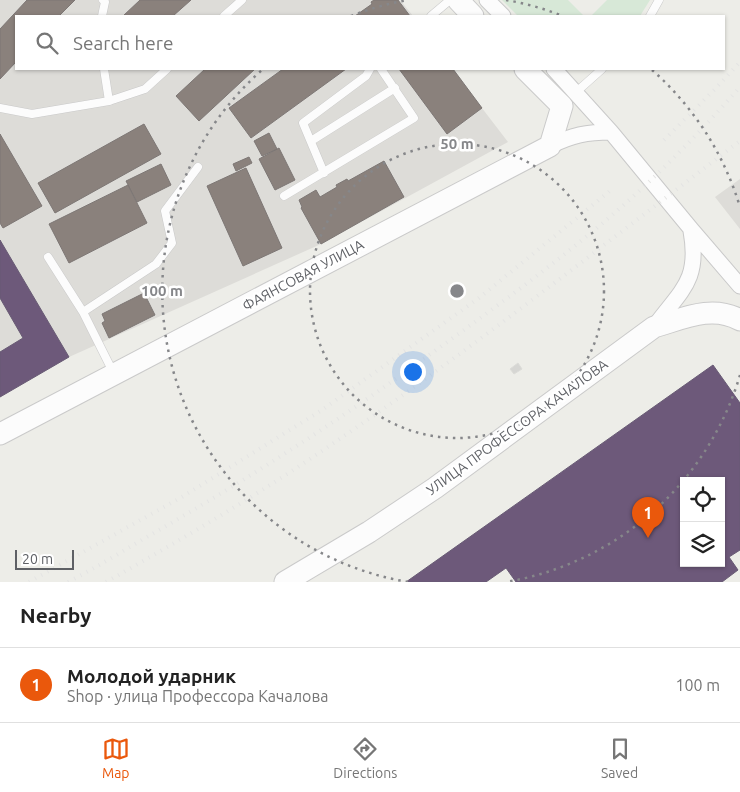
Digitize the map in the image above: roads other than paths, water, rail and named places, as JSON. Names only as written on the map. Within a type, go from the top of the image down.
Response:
[{"type":"street","points":[[487,0],[502,15]]},
{"type":"street","points":[[526,70],[569,99],[611,132],[740,286]]},
{"type":"street","points":[[550,146],[569,99],[554,70]]},
{"type":"street","name":"ФАЯНСОВАЯ УЛИЦА","points":[[0,434],[568,137],[587,132],[611,132]]},
{"type":"street","name":"УЛИЦА ПРОФЕССОРА КАЧАЛОВА","points":[[285,582],[369,532],[435,488],[654,327],[685,288],[690,275],[694,250],[691,229]]},
{"type":"street","points":[[654,327],[708,312],[723,313],[740,320]]},
{"type":"lane","points":[[225,15],[242,0]]},
{"type":"lane","points":[[651,15],[659,0]]},
{"type":"lane","points":[[102,15],[105,1]]},
{"type":"lane","points":[[434,15],[462,4]]},
{"type":"lane","points":[[104,70],[109,101]]},
{"type":"lane","points":[[0,108],[32,114],[109,101],[145,89],[166,70]]},
{"type":"lane","points":[[324,173],[303,123],[366,76],[369,70]]},
{"type":"lane","points":[[284,196],[414,118],[382,70]]},
{"type":"lane","points":[[569,99],[601,70]]},
{"type":"lane","points":[[311,141],[394,88]]},
{"type":"lane","points":[[83,312],[156,264],[172,243],[166,211],[198,167]]},
{"type":"lane","points":[[48,257],[83,312],[114,374]]},
{"type":"railway","points":[[664,140],[740,62]]},
{"type":"railway","points":[[68,582],[217,496],[288,452],[489,312],[573,248],[632,198],[688,144],[740,87]]},
{"type":"railway","points":[[106,582],[255,495],[392,403],[493,330],[740,141]]},
{"type":"railway","points":[[29,582],[182,497],[322,410],[479,298],[611,190]]},
{"type":"place","name":"Молодой ударник","points":[[648,538]]}]
